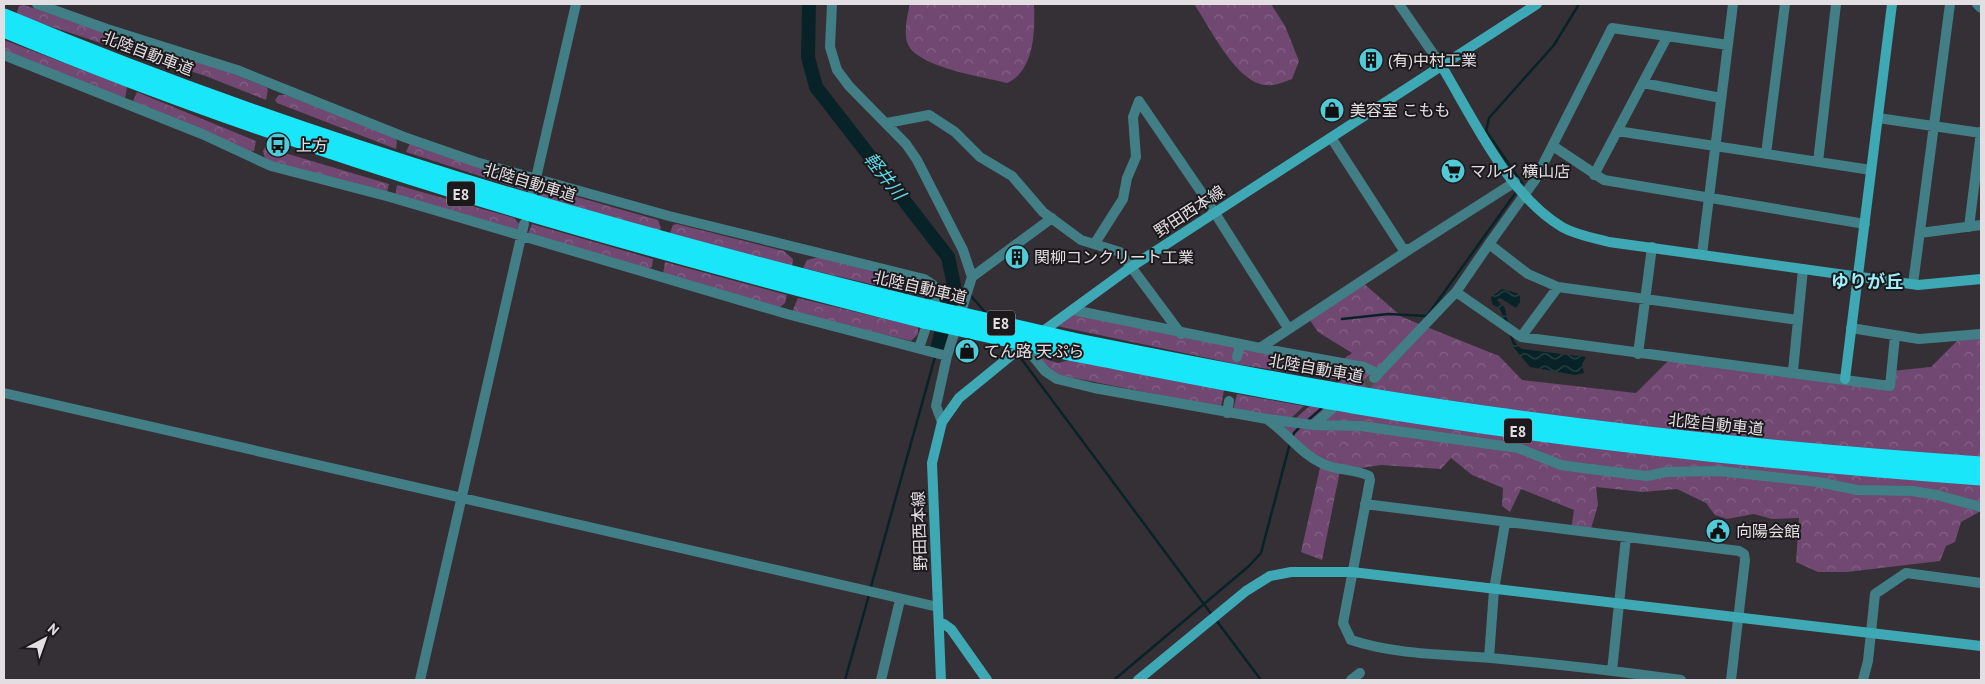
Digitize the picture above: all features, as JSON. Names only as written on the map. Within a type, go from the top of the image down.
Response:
[{"type":"highway","name":"北陸自動車道","points":[[7,24],[258,126],[485,202],[684,259],[926,314],[1059,351],[1344,405],[1496,428],[1751,459],[1981,478]]},
{"type":"highway","name":"北陸自動車道","points":[[926,314],[1285,381],[1492,414],[1753,445],[1981,464]]},
{"type":"street","points":[[37,4],[107,29],[217,62],[404,136],[476,162],[698,224],[924,278],[933,285],[936,298],[919,348]]},
{"type":"street","points":[[533,191],[576,4]]},
{"type":"street","points":[[832,4],[830,46],[837,70],[849,86],[887,123],[917,160],[964,250],[972,277],[970,288],[945,356],[936,406],[942,422]]},
{"type":"street","points":[[1399,4],[1441,65],[1502,165],[1519,188],[1562,227],[1609,242],[1858,278],[1913,284],[1942,284],[1981,279]]},
{"type":"street","name":"野田西本線","points":[[941,680],[932,462],[942,422],[964,393],[1024,345],[1130,267],[1332,139],[1441,65],[1537,4]]},
{"type":"street","points":[[1702,254],[1733,4]]},
{"type":"street","points":[[1766,154],[1785,4]]},
{"type":"street","points":[[1818,162],[1836,4]]},
{"type":"street","points":[[1845,379],[1892,4]]},
{"type":"street","points":[[1913,284],[1950,4]]},
{"type":"street","points":[[1977,4],[1981,8]]},
{"type":"street","points":[[1260,348],[1410,249],[1535,180],[1612,28],[1728,45]]},
{"type":"street","points":[[1594,175],[1667,37]]},
{"type":"street","points":[[4,55],[202,134],[271,166],[390,197],[787,314],[945,356]]},
{"type":"street","points":[[1643,83],[1721,98]]},
{"type":"street","points":[[1095,243],[1124,199],[1127,178],[1136,157],[1133,117],[1139,101],[1214,212],[1288,328]]},
{"type":"street","points":[[887,123],[929,115],[955,132],[980,157],[1012,176],[1043,212],[1081,240],[1120,252],[1181,334]]},
{"type":"street","points":[[1878,118],[1981,132],[1969,227]]},
{"type":"street","points":[[1617,130],[1871,170]]},
{"type":"street","points":[[1332,139],[1400,247],[1403,250],[1410,249]]},
{"type":"street","points":[[1553,146],[1604,180],[1865,224]]},
{"type":"street","points":[[1073,310],[1371,372],[1456,292],[1489,244],[1519,188]]},
{"type":"street","points":[[972,277],[1052,218]]},
{"type":"street","points":[[420,680],[524,224]]},
{"type":"street","points":[[1920,233],[1981,225]]},
{"type":"street","points":[[1489,244],[1528,274],[1558,287],[1798,320]]},
{"type":"street","points":[[1638,354],[1652,247]]},
{"type":"street","points":[[1793,372],[1804,269]]},
{"type":"street","points":[[1521,337],[1558,287]]},
{"type":"street","points":[[1456,292],[1521,337],[1890,386],[1896,336]]},
{"type":"street","points":[[1851,328],[1919,339],[1981,334]]},
{"type":"street","points":[[1024,345],[1044,371],[1057,378],[1227,413],[1311,425],[1361,426],[1518,448],[1560,464],[1582,468],[1647,476],[1666,472],[1719,471],[1818,482],[1857,490],[1912,490],[1937,494],[1981,507]]},
{"type":"street","points":[[1237,357],[1240,346]]},
{"type":"street","points":[[4,393],[869,593],[938,607]]},
{"type":"street","points":[[1227,413],[1229,401]]},
{"type":"street","points":[[1311,425],[1331,410]]},
{"type":"street","points":[[1267,419],[1307,455],[1332,468],[1369,476],[1370,480],[1343,623],[1351,640],[1376,648],[1451,657],[1489,658],[1681,680]]},
{"type":"street","points":[[1365,504],[1739,551],[1744,554],[1739,619],[1731,680]]},
{"type":"street","points":[[1489,658],[1494,590],[1505,522]]},
{"type":"street","points":[[1612,671],[1626,538]]},
{"type":"street","points":[[1138,680],[1246,591],[1270,576],[1291,572],[1352,572],[1981,646]]},
{"type":"street","points":[[1863,680],[1875,594],[1906,573],[1981,584]]},
{"type":"street","points":[[881,680],[900,600]]},
{"type":"street","points":[[939,624],[944,624],[951,630],[987,680]]},
{"type":"street","points":[[1352,680],[1360,673]]},
{"type":"green space","points":[[910,4],[1034,4],[1033,37],[1028,60],[1016,77],[1007,83],[951,70],[922,58],[912,51],[907,42],[906,28]]},
{"type":"green space","points":[[1194,4],[1271,4],[1285,26],[1299,61],[1292,79],[1266,85],[1255,82],[1244,75],[1234,65]]},
{"type":"green space","points":[[24,5],[133,42],[135,46],[131,53],[16,15],[19,6]]},
{"type":"green space","points":[[4,40],[127,87],[125,99],[7,53],[4,48]]},
{"type":"green space","points":[[148,48],[220,69],[266,87],[268,90],[266,100],[203,75],[142,57],[144,49]]},
{"type":"green space","points":[[137,92],[256,141],[254,151],[249,152],[137,104],[133,101]]},
{"type":"green space","points":[[279,95],[286,95],[395,138],[397,141],[396,149],[277,103],[275,100]]},
{"type":"green space","points":[[410,143],[521,179],[529,185],[526,191],[406,152]]},
{"type":"green space","points":[[266,145],[278,151],[389,184],[387,193],[286,167],[265,159],[263,151]]},
{"type":"green space","points":[[397,185],[514,218],[519,224],[517,231],[395,196]]},
{"type":"green space","points":[[542,187],[658,220],[661,228],[659,231],[539,196]]},
{"type":"green space","points":[[532,224],[653,259],[652,267],[647,269],[528,234]]},
{"type":"green space","points":[[677,224],[784,251],[793,259],[792,267],[670,233],[673,225]]},
{"type":"green space","points":[[819,257],[923,285],[927,291],[925,297],[803,268],[807,260]]},
{"type":"green space","points":[[665,262],[787,295],[785,303],[779,308],[663,274]]},
{"type":"green space","points":[[1361,281],[1402,317],[1499,356],[1522,380],[1636,393],[1671,358],[1889,386],[1891,371],[1931,367],[1961,337],[1981,334],[1981,511],[1961,522],[1955,542],[1946,546],[1940,561],[1847,572],[1818,572],[1796,562],[1799,518],[1772,519],[1754,514],[1727,519],[1715,515],[1706,503],[1677,489],[1642,492],[1596,487],[1598,505],[1590,532],[1571,530],[1574,510],[1521,489],[1510,512],[1502,506],[1503,488],[1472,475],[1451,458],[1441,469],[1381,465],[1340,471],[1322,560],[1301,552],[1321,463],[1282,430],[1340,380],[1236,364],[1052,325],[1073,310],[1339,362],[1352,353],[1318,332],[1307,316]]},
{"type":"green space","points":[[798,298],[918,327],[918,334],[911,341],[792,312]]},
{"type":"green space","points":[[1039,357],[1058,363],[1073,359],[1224,390],[1221,407],[1059,375],[1046,367]]},
{"type":"green space","points":[[1237,394],[1304,406],[1290,419],[1233,410]]},
{"type":"water","points":[[1502,289],[1520,294],[1520,302],[1516,308],[1500,298],[1497,300],[1505,308],[1512,336],[1518,346],[1522,349],[1586,357],[1582,364],[1584,373],[1575,375],[1530,367],[1514,348],[1500,309],[1492,304],[1491,297]]},
{"type":"waterway","name":"軽井川","points":[[809,4],[808,57],[816,87],[948,257],[954,285],[937,349]]},
{"type":"waterway","points":[[1520,186],[1522,183],[1486,131],[1489,118],[1554,45],[1579,4]]},
{"type":"waterway","points":[[1342,319],[1388,314],[1427,316],[1517,191]]},
{"type":"waterway","points":[[954,285],[966,291]]},
{"type":"waterway","points":[[970,295],[986,313]]},
{"type":"waterway","points":[[1017,353],[1212,615]]},
{"type":"waterway","points":[[870,590],[935,357]]},
{"type":"waterway","points":[[1306,422],[1323,407]]},
{"type":"waterway","points":[[1292,438],[1300,427]]},
{"type":"waterway","points":[[1114,680],[1249,566],[1261,553],[1290,443]]},
{"type":"waterway","points":[[845,680],[869,595]]},
{"type":"waterway","points":[[1216,620],[1261,680]]},
{"type":"tunnel","points":[[1353,394],[1374,378]]},
{"type":"place","name":"(有)中村工業","points":[[1371,60]]},
{"type":"place","name":"美容室 こもも","points":[[1332,110]]},
{"type":"place","name":"上方","points":[[278,145]]},
{"type":"place","name":"マルイ 横山店","points":[[1453,171]]},
{"type":"place","name":"関柳コンクリート工業","points":[[1017,257]]},
{"type":"place","name":"てん路 天ぷら","points":[[967,351]]},
{"type":"place","name":"向陽会館","points":[[1718,531]]},
{"type":"district","name":"ゆりが丘","points":[[1867,281]]}]
